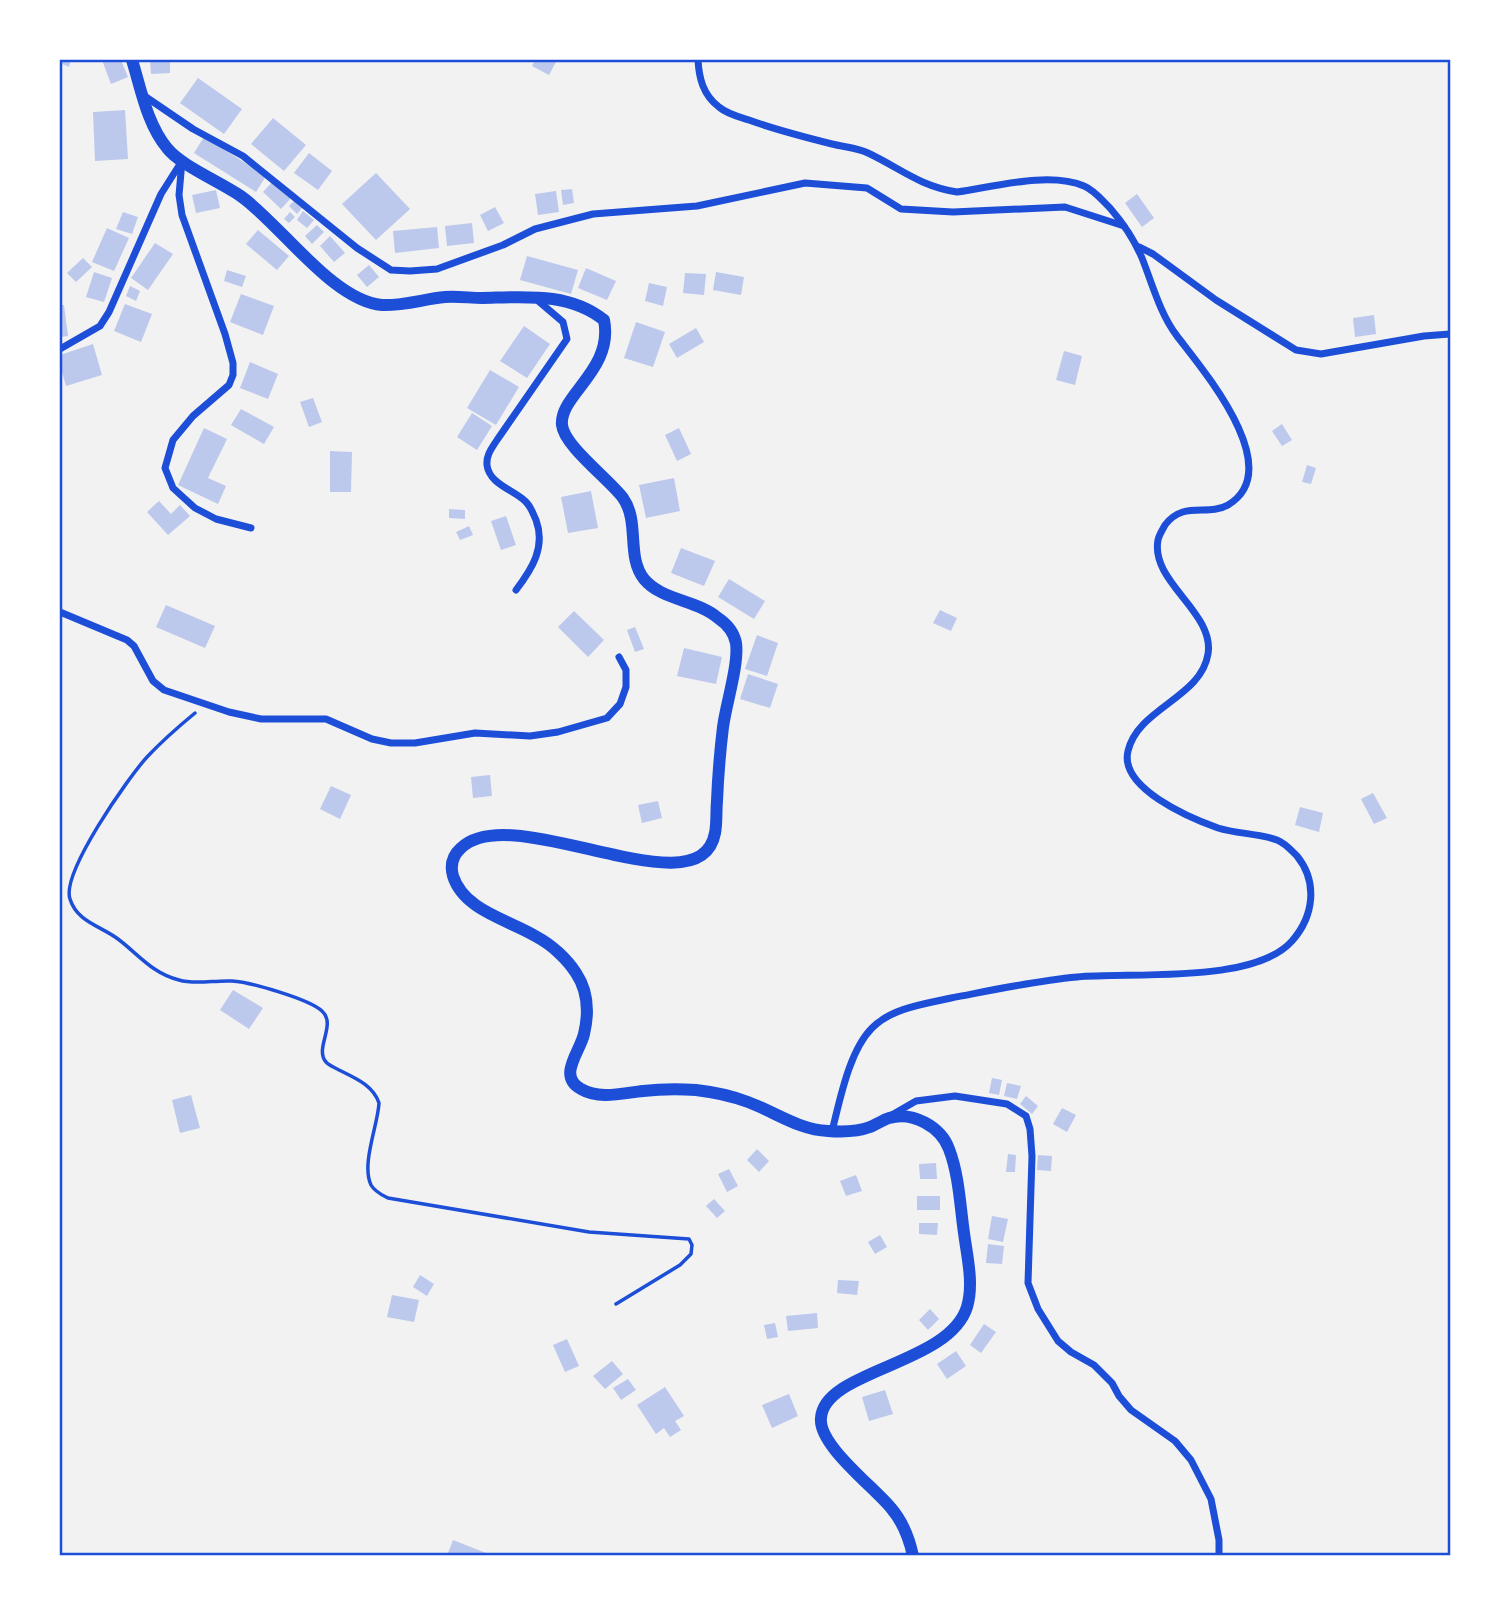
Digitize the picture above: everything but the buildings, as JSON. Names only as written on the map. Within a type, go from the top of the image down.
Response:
[{"type":"street","points":[[132,60],[149,117],[167,149],[260,210],[294,247],[362,301],[382,305],[447,297],[533,296],[558,299],[592,310],[604,320],[607,336],[603,352],[566,409],[562,425],[568,438],[583,456],[622,495],[631,513],[636,561],[642,577],[654,587],[713,613],[735,637],[737,650],[724,720],[715,831],[711,847],[703,857],[691,862],[674,863],[640,860],[550,840],[492,834],[467,842],[455,852],[451,862],[452,873],[467,897],[482,909],[541,939],[575,970],[584,989],[588,1008],[580,1048],[571,1064],[569,1077],[574,1086],[585,1092],[604,1095],[672,1090],[722,1094],[751,1103],[796,1124],[822,1131],[872,1127],[916,1101],[955,1097],[1007,1104],[1026,1116],[1032,1156],[1028,1275],[1038,1309],[1058,1341],[1094,1365],[1112,1383],[1131,1410],[1175,1441],[1191,1460],[1212,1499],[1219,1556]]},
{"type":"street","points":[[698,60],[699,76],[705,91],[719,107],[729,113],[768,127],[867,152],[894,169],[946,190],[957,192],[1042,180],[1081,184],[1098,195],[1140,248],[1296,350],[1321,354],[1424,336],[1451,334]]},
{"type":"street","points":[[143,94],[193,129],[243,156],[358,248],[391,270],[437,269],[535,229],[593,215],[697,206],[805,183],[867,188],[901,209],[953,212],[1065,207],[1125,227],[1138,248],[1172,329],[1234,414],[1245,443],[1247,478],[1242,492],[1228,505],[1216,509],[1182,511],[1173,516],[1162,529],[1158,540],[1158,555],[1171,581],[1204,628],[1209,650],[1207,660],[1192,683],[1159,709],[1132,738],[1127,765],[1131,775],[1142,788],[1188,815],[1219,828],[1278,840],[1288,847],[1308,873],[1312,892],[1310,911],[1292,942],[1276,955],[1240,967],[1081,976],[1028,982],[895,1013],[869,1031],[859,1046],[841,1094],[832,1131]]},
{"type":"street","points":[[60,349],[100,326],[161,194],[182,160]]},
{"type":"street","points":[[182,160],[179,195],[181,215],[225,334],[233,363],[233,375],[229,385],[193,416],[173,440],[164,468],[173,488],[195,508],[216,519],[251,528]]},
{"type":"street","points":[[516,590],[528,574],[539,551],[540,537],[532,510],[526,502],[494,478],[487,463],[497,440],[567,339],[563,322],[533,296]]},
{"type":"street","points":[[60,612],[127,640],[134,646],[153,681],[164,690],[229,712],[261,719],[326,719],[372,739],[391,743],[415,743],[475,733],[530,736],[558,732],[607,718],[620,704],[626,687],[626,670],[619,657]]},
{"type":"street","points":[[886,1118],[904,1116],[925,1122],[941,1133],[948,1147],[956,1177],[969,1264],[970,1290],[967,1310],[956,1327],[938,1344],[858,1380],[832,1397],[823,1408],[819,1424],[850,1466],[891,1507],[909,1537],[912,1556]]},
{"type":"path","points":[[207,703],[147,757],[108,810],[73,874],[68,894],[71,902],[84,919],[114,936],[162,974],[189,983],[236,981],[256,985],[301,1000],[323,1012],[327,1019],[323,1054],[326,1062],[368,1086],[379,1103],[369,1168],[372,1186],[388,1199],[551,1227],[689,1239],[692,1245],[691,1254],[680,1265],[616,1304]]}]
